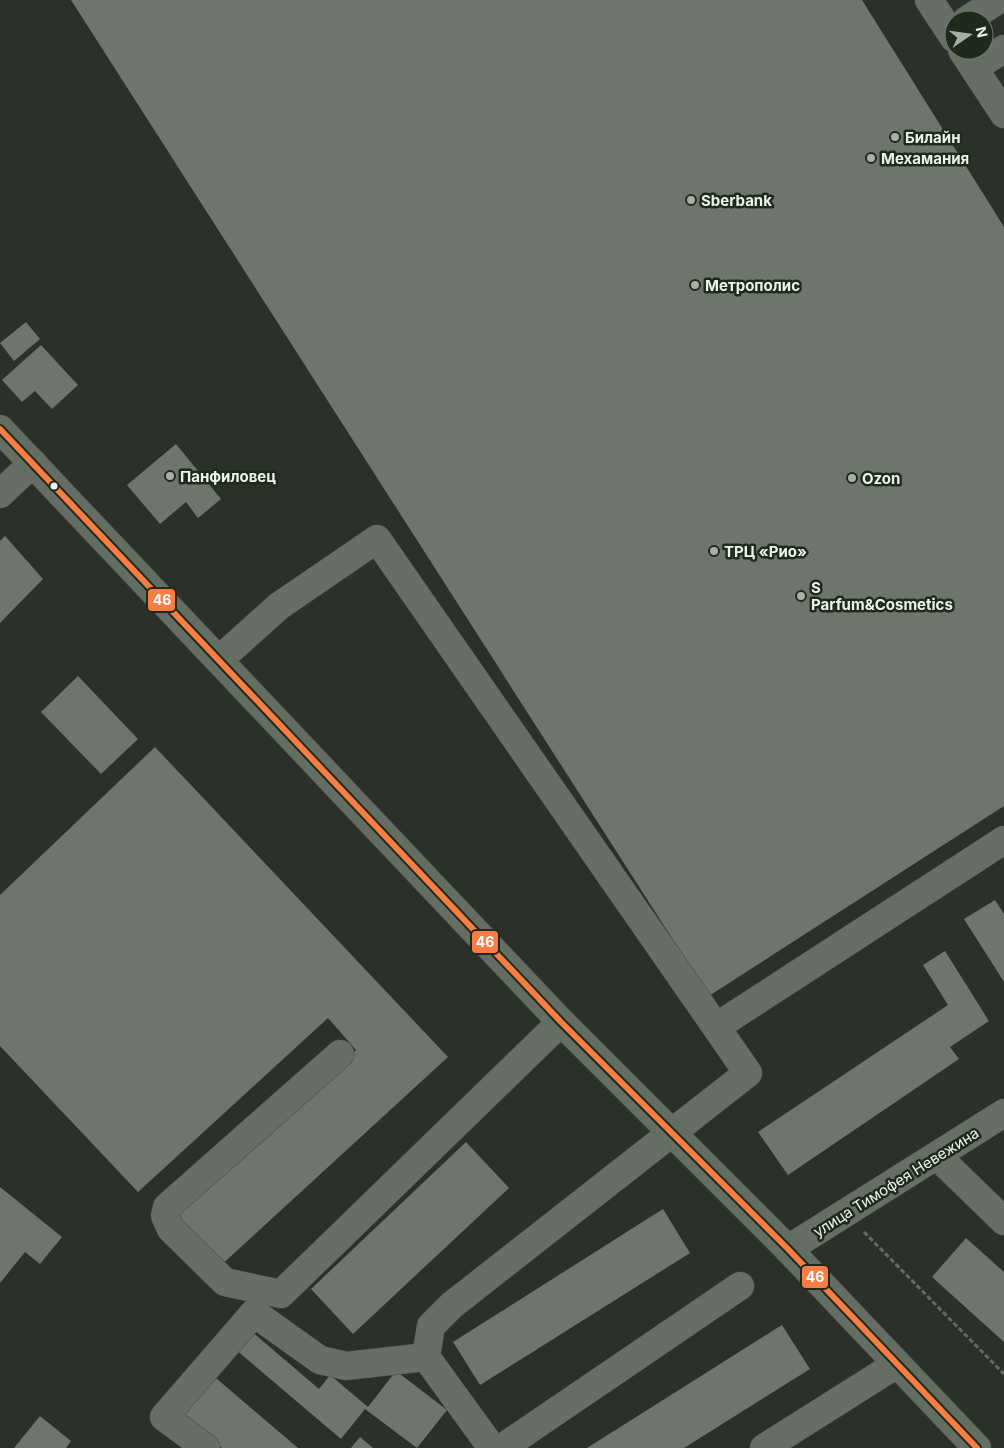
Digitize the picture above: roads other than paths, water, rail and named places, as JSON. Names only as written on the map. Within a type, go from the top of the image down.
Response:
[{"type":"main road","points":[[0,429],[562,1022],[788,1249],[978,1448]]},
{"type":"street","points":[[929,0],[944,19]]},
{"type":"street","points":[[988,10],[998,0]]},
{"type":"street","points":[[973,60],[1002,109]]},
{"type":"street","points":[[0,494],[33,463]]},
{"type":"street","points":[[220,659],[279,606],[377,539],[748,1072],[452,1305],[432,1326],[426,1357],[492,1448]]},
{"type":"street","points":[[716,1026],[1004,840]]},
{"type":"street","points":[[340,1054],[167,1207],[165,1216],[171,1229],[225,1282],[281,1294],[562,1022]]},
{"type":"street","name":"улица Тимофея Невежина","points":[[788,1249],[1004,1113]]},
{"type":"street","points":[[938,1156],[1004,1221]]},
{"type":"street","points":[[502,1448],[740,1286]]},
{"type":"street","points":[[206,1448],[164,1416],[254,1312],[320,1360],[346,1366],[426,1357]]},
{"type":"street","points":[[764,1448],[897,1364]]},
{"type":"place","name":"Билайн","points":[[895,137]]},
{"type":"place","name":"Мехамания","points":[[871,158]]},
{"type":"place","name":"Sberbank","points":[[691,200]]},
{"type":"place","name":"Метрополис","points":[[695,285]]},
{"type":"place","name":"Панфиловец","points":[[170,476]]},
{"type":"place","name":"Ozon","points":[[852,478]]},
{"type":"place","name":"ТРЦ «Рио»","points":[[714,551]]},
{"type":"place","name":"S Parfum&Cosmetics","points":[[801,596]]}]
